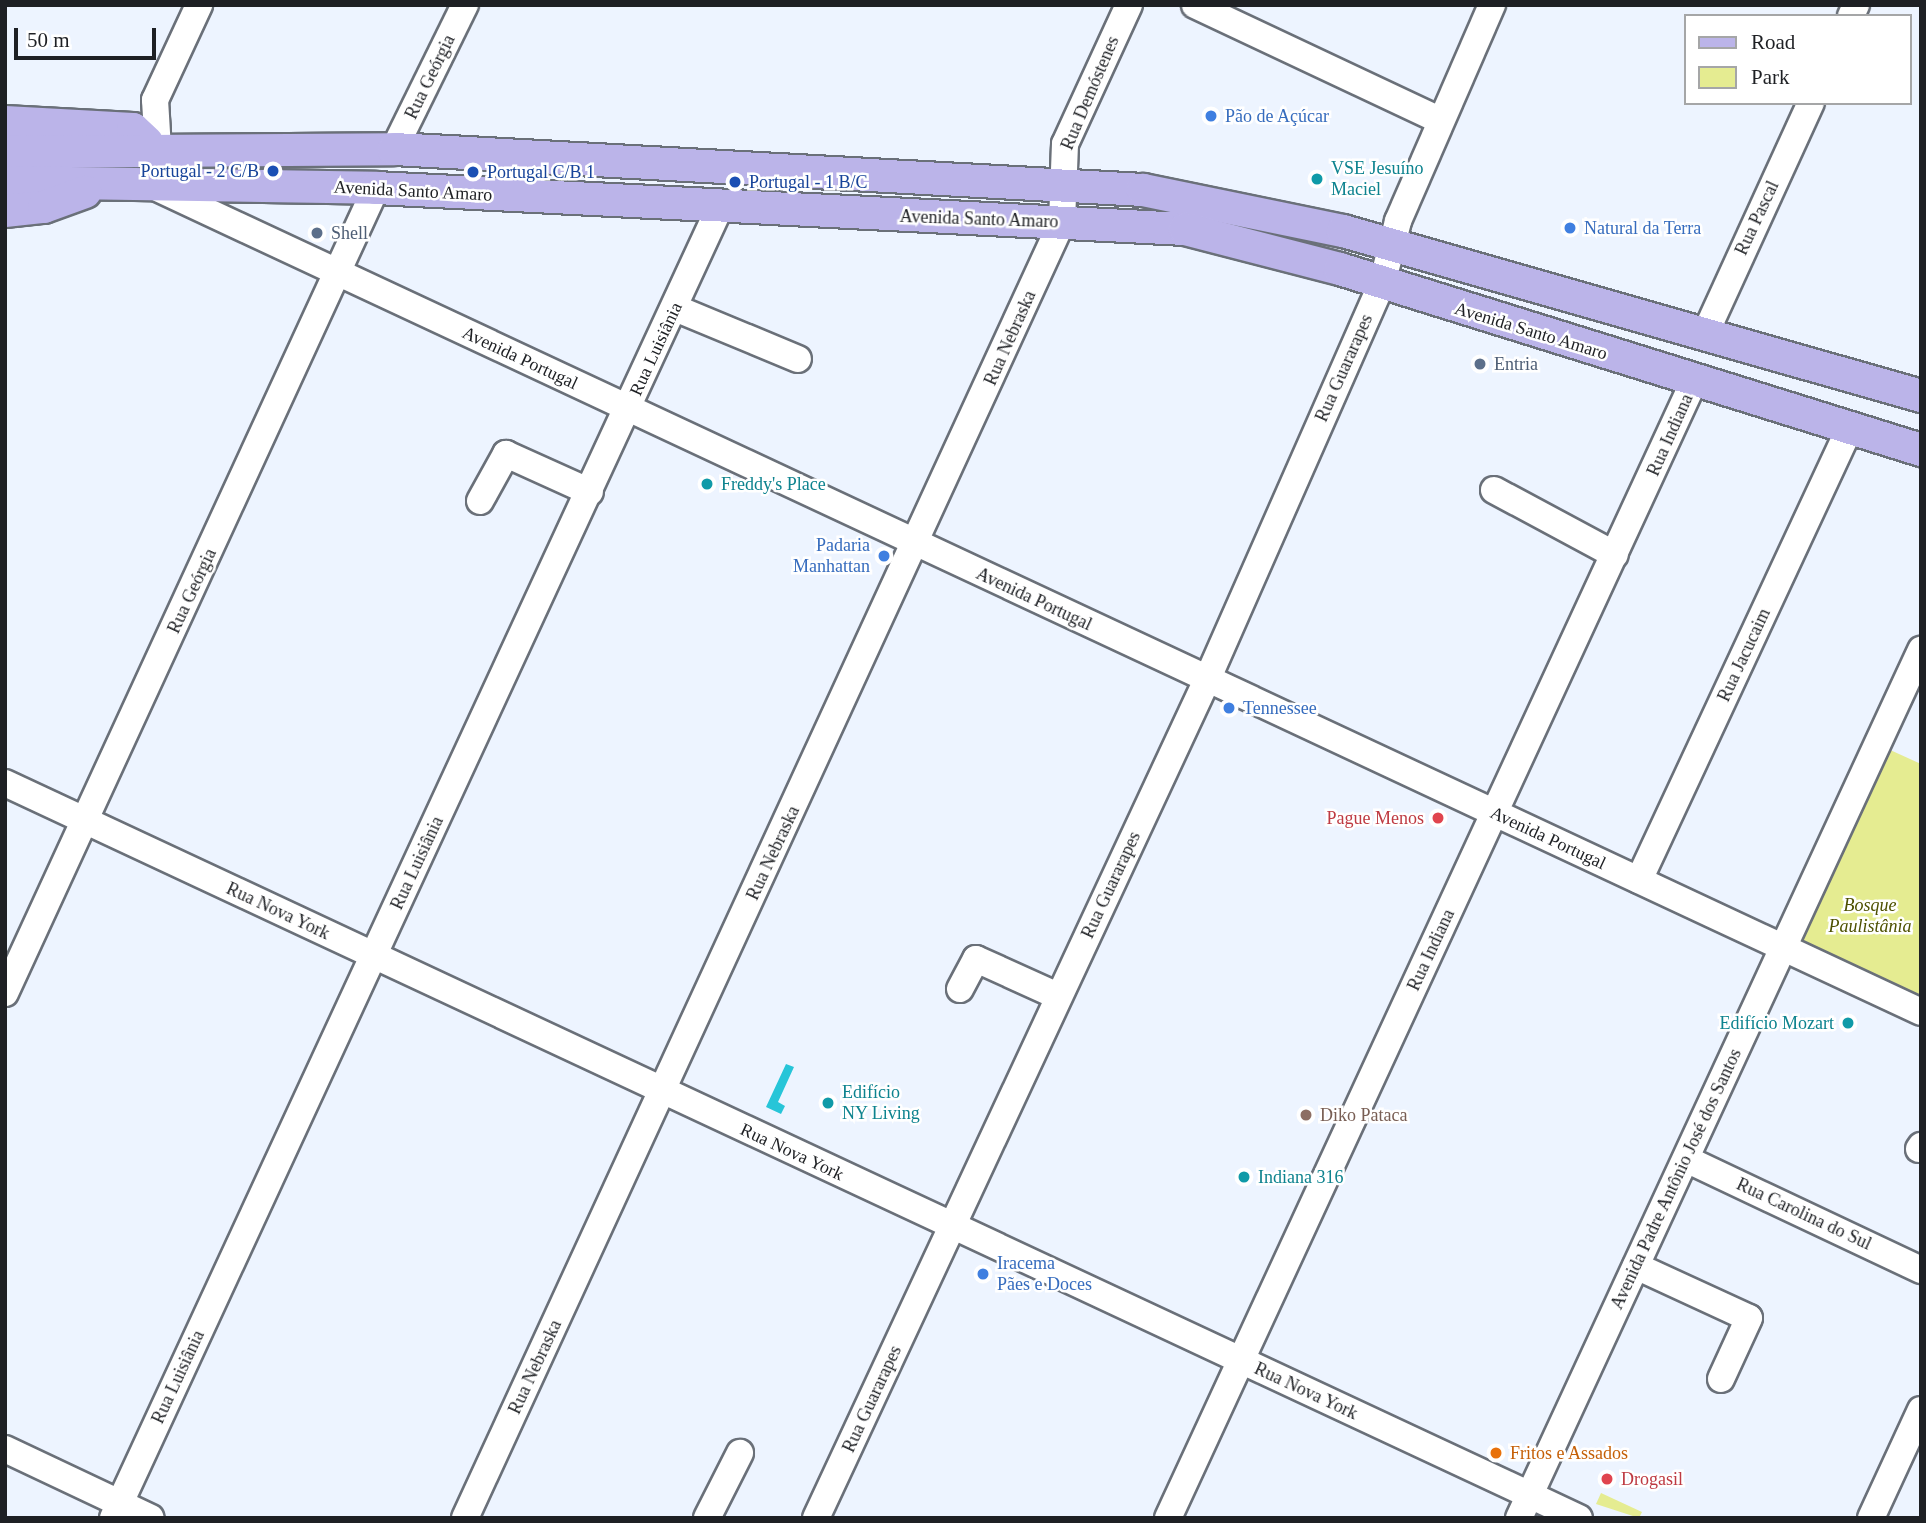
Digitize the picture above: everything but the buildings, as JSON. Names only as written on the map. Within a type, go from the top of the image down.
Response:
[{"type":"main road","points":[[5,122],[135,130],[155,149]]},
{"type":"main road","points":[[5,152],[394,149],[1062,183],[1252,209],[1375,238],[1921,396]]},
{"type":"main road","name":"Avenida Santo Amaro","points":[[7,208],[101,187],[148,184],[376,188],[1185,229],[1381,284],[1921,450]]},
{"type":"street","points":[[155,149],[155,100],[199,5]]},
{"type":"street","name":"Rua Geórgia","points":[[394,149],[466,5]]},
{"type":"street","name":"Rua Demóstenes","points":[[1062,183],[1065,144],[1129,5]]},
{"type":"street","points":[[1195,5],[1439,120]]},
{"type":"street","name":"Rua Guararapes","points":[[816,1518],[1207,680],[1381,284],[1375,238],[1439,120],[1492,5]]},
{"type":"street","name":"Rua Pascal","points":[[1705,334],[1810,105]]},
{"type":"street","name":"Rua Nebraska","points":[[465,1518],[917,544],[1062,222],[1062,183]]},
{"type":"street","name":"Avenida Portugal","points":[[148,184],[1921,1012]]},
{"type":"street","name":"Rua Geórgia","points":[[5,993],[339,275],[376,188]]},
{"type":"street","name":"Rua Luisiânia","points":[[116,1510],[629,409],[720,207]]},
{"type":"street","points":[[675,308],[798,359]]},
{"type":"street","name":"Rua Indiana","points":[[1167,1518],[1694,381]]},
{"type":"street","name":"Rua Jacucaim","points":[[1639,880],[1849,429]]},
{"type":"street","points":[[480,501],[506,454],[590,492]]},
{"type":"street","points":[[1494,490],[1615,555]]},
{"type":"street","name":"Avenida Padre Antônio José dos Santos","points":[[1524,1506],[1921,650]]},
{"type":"street","name":"Rua Nova York","points":[[5,783],[1241,1361],[1524,1506],[1579,1518]]},
{"type":"street","points":[[960,989],[976,959],[1058,996]]},
{"type":"street","name":"Rua Carolina do Sul","points":[[1686,1159],[1921,1270]]},
{"type":"street","points":[[1636,1266],[1749,1318],[1721,1379]]},
{"type":"street","points":[[1871,1518],[1921,1410]]},
{"type":"street","points":[[5,1449],[116,1510],[151,1518]]},
{"type":"street","points":[[707,1518],[740,1453]]},
{"type":"green space","name":"Bosque Paulistânia","points":[[1888,749],[1921,764],[1921,997],[1802,941]]},
{"type":"green space","points":[[1601,1493],[1642,1512],[1639,1518],[1596,1504]]},
{"type":"water","points":[[786,1064],[794,1067],[778,1102],[785,1106],[781,1114],[766,1107]]},
{"type":"place","name":"Pão de Açúcar","points":[[1211,116]]},
{"type":"place","name":"Portugal - 2 C/B","points":[[273,171]]},
{"type":"place","name":"Portugal C/B 1","points":[[473,172]]},
{"type":"place","name":"VSE Jesuíno Maciel","points":[[1317,179]]},
{"type":"place","name":"Portugal - 1 B/C","points":[[735,182]]},
{"type":"place","name":"Natural da Terra","points":[[1570,228]]},
{"type":"place","name":"Shell","points":[[317,233]]},
{"type":"place","name":"Entria","points":[[1480,364]]},
{"type":"place","name":"Freddy's Place","points":[[707,484]]},
{"type":"place","name":"Padaria Manhattan","points":[[884,556]]},
{"type":"place","name":"Tennessee","points":[[1229,708]]},
{"type":"place","name":"Pague Menos","points":[[1438,818]]},
{"type":"place","name":"Edifício Mozart","points":[[1848,1023]]},
{"type":"place","name":"Edifício NY Living","points":[[828,1103]]},
{"type":"place","name":"Diko Pataca","points":[[1306,1115]]},
{"type":"place","name":"Indiana 316","points":[[1244,1177]]},
{"type":"place","name":"Iracema Pães e Doces","points":[[983,1274]]},
{"type":"place","name":"Fritos e Assados","points":[[1496,1453]]},
{"type":"place","name":"Drogasil","points":[[1607,1479]]}]
